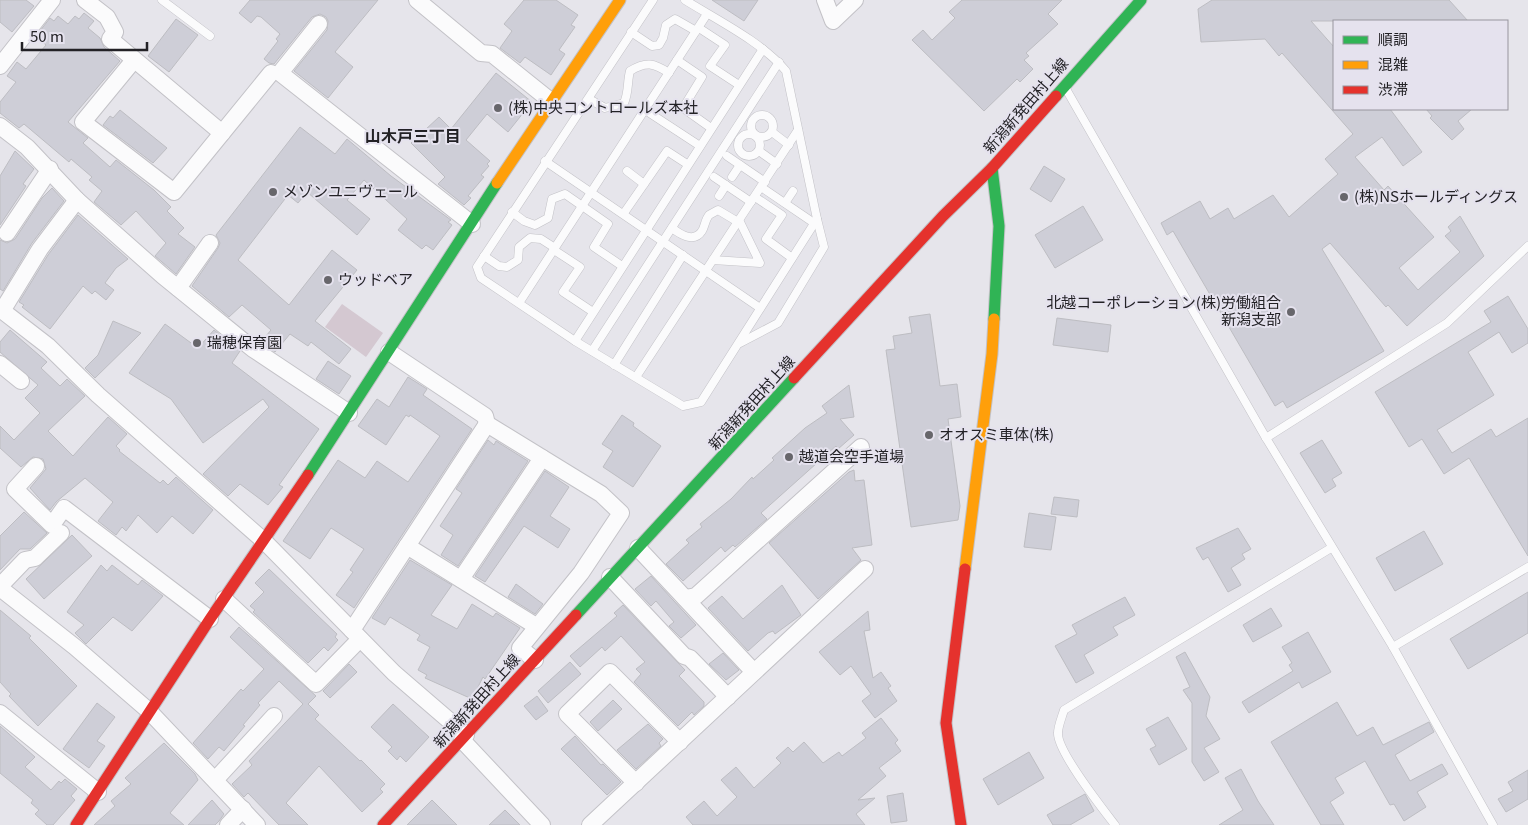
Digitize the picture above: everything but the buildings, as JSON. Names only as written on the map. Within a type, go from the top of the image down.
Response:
[{"type":"street","points":[[0,66],[52,0]]},
{"type":"street","points":[[85,0],[107,17],[115,32],[110,39],[222,133]]},
{"type":"street","points":[[417,0],[481,53],[492,54],[552,102]]},
{"type":"street","points":[[76,825],[149,711],[389,352],[515,155],[620,0]]},
{"type":"street","points":[[825,0],[833,21],[855,0]]},
{"type":"street","name":"新潟新発田村上線","points":[[383,825],[943,216],[992,168],[1141,0]]},
{"type":"street","points":[[319,24],[280,74],[472,224]]},
{"type":"street","points":[[134,60],[83,122],[174,192],[271,73]]},
{"type":"street","points":[[0,126],[27,147],[50,169],[77,200],[178,288],[253,349],[348,413]]},
{"type":"street","points":[[961,825],[946,723],[992,354],[999,226],[992,168]]},
{"type":"street","points":[[7,233],[50,169]]},
{"type":"street","points":[[77,200],[40,249],[3,316],[48,346],[98,395],[264,541],[394,673],[464,738],[542,825]]},
{"type":"street","points":[[178,288],[210,243]]},
{"type":"street","points":[[389,352],[485,416],[487,424],[601,494],[621,513],[581,573],[520,648],[534,660]]},
{"type":"street","points":[[0,364],[22,381]]},
{"type":"street","points":[[224,599],[316,684],[356,634],[408,546],[487,424]]},
{"type":"street","points":[[685,598],[696,596],[861,447]]},
{"type":"street","points":[[461,579],[542,458]]},
{"type":"street","points":[[36,466],[15,489],[52,525],[64,508],[210,619]]},
{"type":"street","points":[[61,533],[35,558],[26,560],[0,587],[76,647],[149,711],[257,825]]},
{"type":"street","points":[[408,546],[536,626]]},
{"type":"street","points":[[638,548],[754,672]]},
{"type":"street","points":[[590,825],[865,569]]},
{"type":"street","points":[[610,577],[684,656],[690,658],[728,696]]},
{"type":"street","points":[[636,783],[567,714],[610,672],[680,742]]},
{"type":"street","points":[[0,713],[98,792]]},
{"type":"street","points":[[215,780],[274,716]]},
{"type":"street","points":[[228,825],[242,809]]},
{"type":"lane","points":[[162,0],[210,36]]},
{"type":"lane","points":[[653,0],[589,99],[545,161],[477,267],[481,278],[575,341],[683,406],[701,402],[815,221]]},
{"type":"lane","points":[[685,0],[763,49],[779,62],[786,71],[815,221],[824,247],[778,323],[738,343]]},
{"type":"lane","points":[[519,303],[707,14]]},
{"type":"lane","points":[[631,32],[652,46],[659,45],[666,25],[675,19],[697,29],[725,45],[710,66],[739,86]]},
{"type":"lane","points":[[575,341],[763,49]]},
{"type":"lane","points":[[677,60],[702,77],[683,108],[711,128]]},
{"type":"lane","points":[[592,351],[779,62]]},
{"type":"lane","points":[[589,99],[605,108],[624,103],[628,92],[627,82],[630,70],[641,64],[648,63],[669,73]]},
{"type":"lane","points":[[1064,85],[1266,438],[1392,647],[1492,825]]},
{"type":"lane","points":[[645,110],[700,146]]},
{"type":"lane","points":[[636,377],[798,130]]},
{"type":"lane","points":[[772,132],[789,145]]},
{"type":"lane","points":[[624,214],[667,151],[688,164]]},
{"type":"lane","points":[[759,151],[777,164]]},
{"type":"lane","points":[[727,156],[785,203],[815,221]]},
{"type":"lane","points":[[545,161],[646,228],[760,308]]},
{"type":"lane","points":[[732,177],[740,165]]},
{"type":"lane","points":[[627,172],[644,184]]},
{"type":"lane","points":[[714,177],[782,215],[766,240],[792,258]]},
{"type":"lane","points":[[719,196],[726,185]]},
{"type":"lane","points":[[785,203],[793,191]]},
{"type":"lane","points":[[512,212],[524,221],[535,224],[548,218],[552,198],[565,194],[608,224],[594,246],[622,266]]},
{"type":"lane","points":[[672,228],[681,235],[695,236],[702,232],[708,215],[718,210],[739,221],[760,263],[713,260]]},
{"type":"lane","points":[[484,256],[499,266],[507,267],[518,260],[519,247],[530,238],[541,239],[580,267],[563,292],[593,312]]},
{"type":"lane","points":[[1266,438],[1447,323],[1528,246]]},
{"type":"lane","points":[[614,364],[683,255]]},
{"type":"lane","points":[[1114,825],[1068,758],[1058,734],[1064,710],[1331,548]]},
{"type":"lane","points":[[1392,647],[1528,568]]},
{"type":"shaded area","points":[[342,304],[383,333],[366,357],[325,327]]},
{"type":"traffic: fast","points":[[1056,96],[1141,0]]},
{"type":"traffic: fast","points":[[992,168],[999,226],[994,319]]},
{"type":"traffic: fast","points":[[308,475],[497,183]]},
{"type":"traffic: fast","points":[[576,615],[794,378]]},
{"type":"traffic: slow","points":[[497,183],[620,0]]},
{"type":"traffic: slow","points":[[965,569],[992,354],[994,319]]},
{"type":"traffic: jam","points":[[794,378],[943,216],[992,168],[1056,96]]},
{"type":"traffic: jam","points":[[76,825],[210,619],[308,475]]},
{"type":"traffic: jam","points":[[961,825],[946,723],[965,569]]},
{"type":"traffic: jam","points":[[383,825],[576,615]]},
{"type":"place","name":"(株)中央コントロールズ本社","points":[[498,108]]},
{"type":"place","name":"メゾンユニヴェール","points":[[273,192]]},
{"type":"place","name":"(株)NSホールディングス","points":[[1344,197]]},
{"type":"place","name":"ウッドベア","points":[[328,280]]},
{"type":"place","name":"北越コーポレーション(株)労働組合 新潟支部","points":[[1291,312]]},
{"type":"place","name":"瑞穂保育園","points":[[197,343]]},
{"type":"place","name":"オオスミ車体(株)","points":[[929,435]]},
{"type":"place","name":"越道会空手道場","points":[[789,457]]},
{"type":"district","name":"山木戸三丁目","points":[[413,136]]}]
